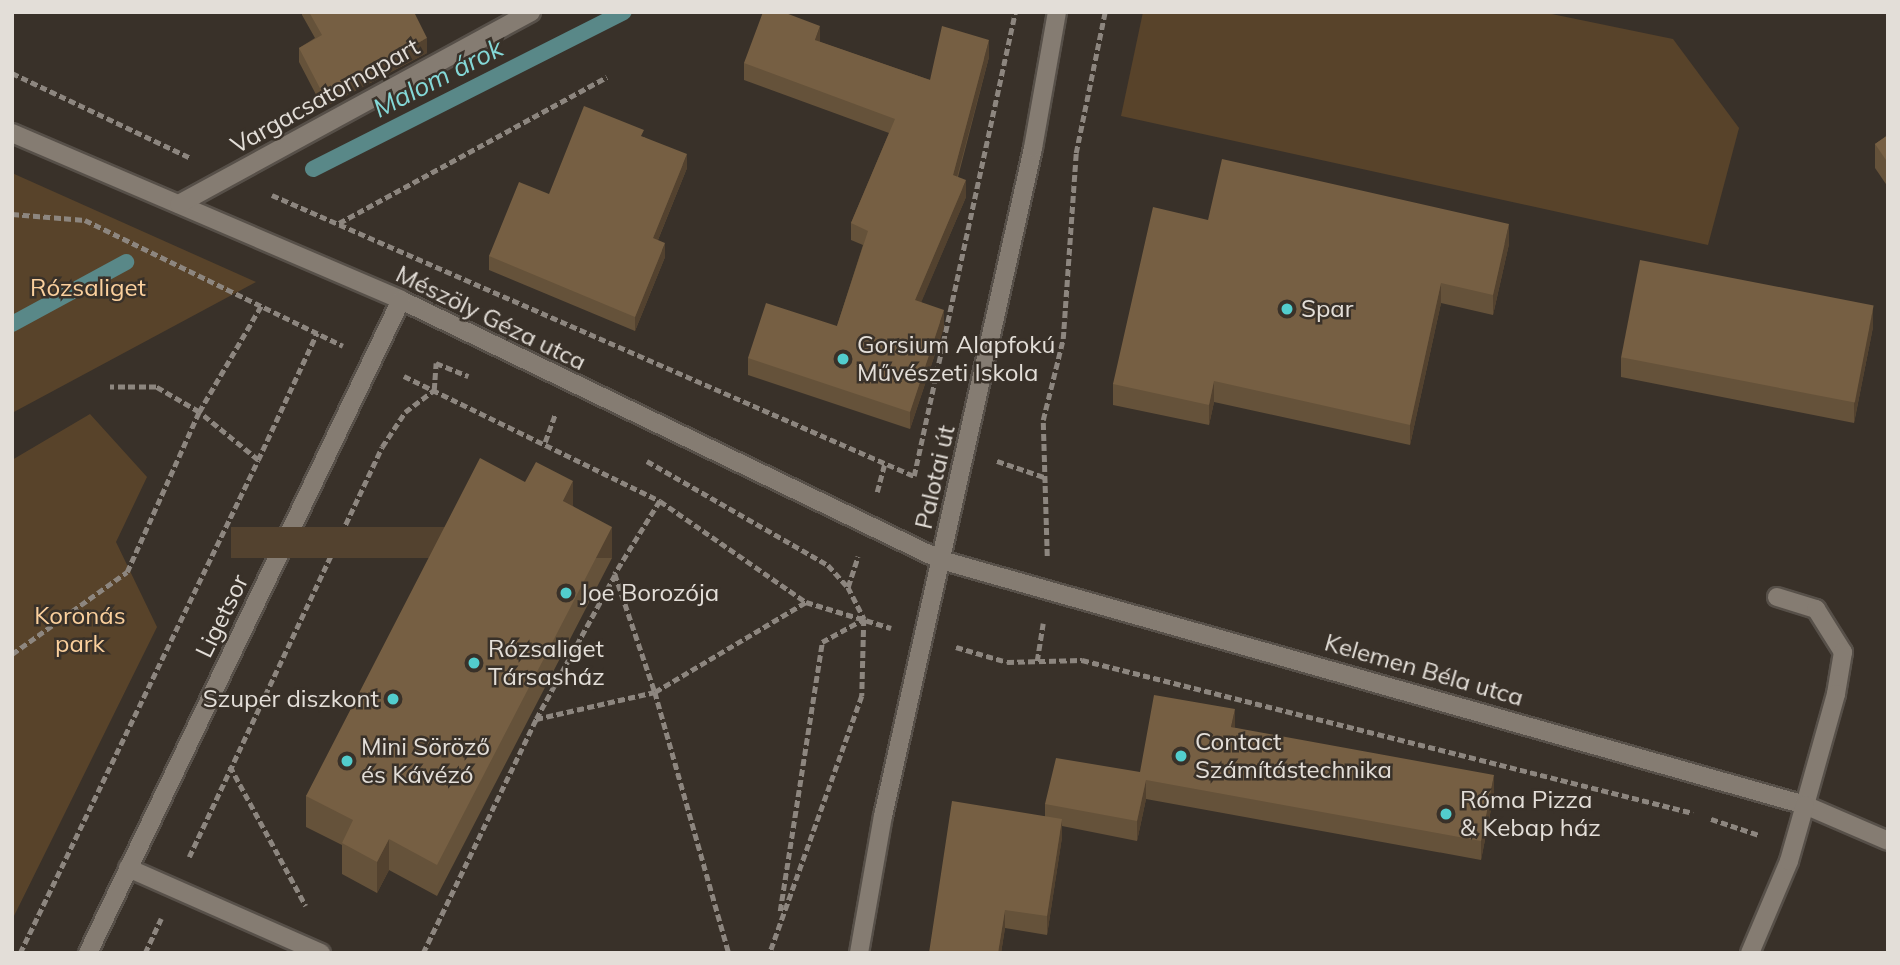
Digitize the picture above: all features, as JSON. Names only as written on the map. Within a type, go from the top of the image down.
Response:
[{"type":"street","name":"Vargacsatornapart","points":[[178,204],[531,12]]},
{"type":"street","name":"Palotai út","points":[[859,953],[884,816],[1033,148],[1056,12]]},
{"type":"street","name":"Mészöly Géza utca","points":[[12,133],[401,300],[942,561]]},
{"type":"street","name":"Ligetsor","points":[[88,953],[401,300]]},
{"type":"street","name":"Kelemen Béla utca","points":[[942,561],[1805,805],[1888,841]]},
{"type":"street","points":[[1751,953],[1789,861],[1790,846],[1805,805],[1836,694],[1843,652],[1816,609],[1777,597]]},
{"type":"street","points":[[128,869],[321,953]]},
{"type":"path","points":[[12,73],[230,176],[914,476],[1015,12]]},
{"type":"path","points":[[1037,661],[1048,590],[1043,420],[1063,339],[1076,153],[1105,12]]},
{"type":"path","points":[[338,224],[607,77]]},
{"type":"path","points":[[12,214],[85,220],[545,442],[660,501],[806,602],[864,618]]},
{"type":"path","points":[[12,654],[127,572],[199,412],[261,306]]},
{"type":"path","points":[[20,953],[317,333]]},
{"type":"path","points":[[145,953],[230,765],[382,447],[405,412],[434,390],[436,363],[472,377]]},
{"type":"path","points":[[110,387],[156,387],[199,412],[258,460]]},
{"type":"path","points":[[545,405],[569,416]]},
{"type":"path","points":[[545,442],[557,410]]},
{"type":"path","points":[[639,457],[828,565],[848,587],[864,618],[862,696],[779,921],[770,953]]},
{"type":"path","points":[[423,953],[536,719],[615,574],[660,501]]},
{"type":"path","points":[[615,574],[655,692],[729,953]]},
{"type":"path","points":[[536,719],[655,692],[806,602]]},
{"type":"path","points":[[779,921],[822,642],[864,618]]},
{"type":"path","points":[[924,638],[1007,662],[1082,660],[1708,817],[1790,846]]},
{"type":"path","points":[[230,765],[312,918]]},
{"type":"green space","points":[[1143,12],[1542,12],[1673,39],[1739,128],[1708,245],[1121,116]]},
{"type":"green space","name":"Rózsaliget","points":[[12,173],[256,282],[12,413]]},
{"type":"green space","name":"Koronás park","points":[[90,414],[147,477],[116,542],[157,627],[12,920],[12,460]]},
{"type":"building","points":[[309,12],[414,12],[427,38],[323,94],[299,48],[322,35]]},
{"type":"building","points":[[763,12],[783,12],[820,26],[815,40],[930,80],[942,26],[989,40],[953,175],[966,180],[915,300],[944,310],[910,412],[748,358],[766,303],[837,326],[868,231],[851,223],[895,119],[744,63]]},
{"type":"building","points":[[584,106],[644,130],[641,136],[687,154],[653,238],[665,243],[635,317],[489,256],[519,182],[549,194]]},
{"type":"building","points":[[1888,135],[1888,163],[1875,144]]},
{"type":"building","name":"Spar","points":[[1222,159],[1509,224],[1493,295],[1441,283],[1410,425],[1214,381],[1209,405],[1113,384],[1153,207],[1208,220]]},
{"type":"building","points":[[1640,260],[1874,305],[1855,403],[1621,357]]},
{"type":"building","name":"Rózsaliget Társasház","points":[[480,458],[525,482],[536,462],[573,481],[563,501],[612,527],[437,865],[389,839],[377,862],[342,843],[353,820],[306,796]]},
{"type":"building","points":[[1154,695],[1235,709],[1231,727],[1494,775],[1481,841],[1146,780],[1137,821],[1045,804],[1056,758],[1140,772]]},
{"type":"building","points":[[952,801],[1062,819],[1047,916],[1005,910],[998,953],[929,953]]},
{"type":"waterway","name":"Malom árok","points":[[313,169],[624,12]]},
{"type":"waterway","name":"Malom árok","points":[[12,324],[126,262]]},
{"type":"place","name":"Spar","points":[[1287,309]]},
{"type":"place","name":"Gorsium Alapfokú Művészeti Iskola","points":[[843,359]]},
{"type":"place","name":"Joe Borozója","points":[[566,593]]},
{"type":"place","name":"Rózsaliget Társasház","points":[[474,663]]},
{"type":"place","name":"Szuper diszkont","points":[[393,699]]},
{"type":"place","name":"Contact Számítástechnika","points":[[1181,756]]},
{"type":"place","name":"Mini Söröző és Kávézó","points":[[347,761]]},
{"type":"place","name":"Róma Pizza & Kebap ház","points":[[1446,814]]}]
